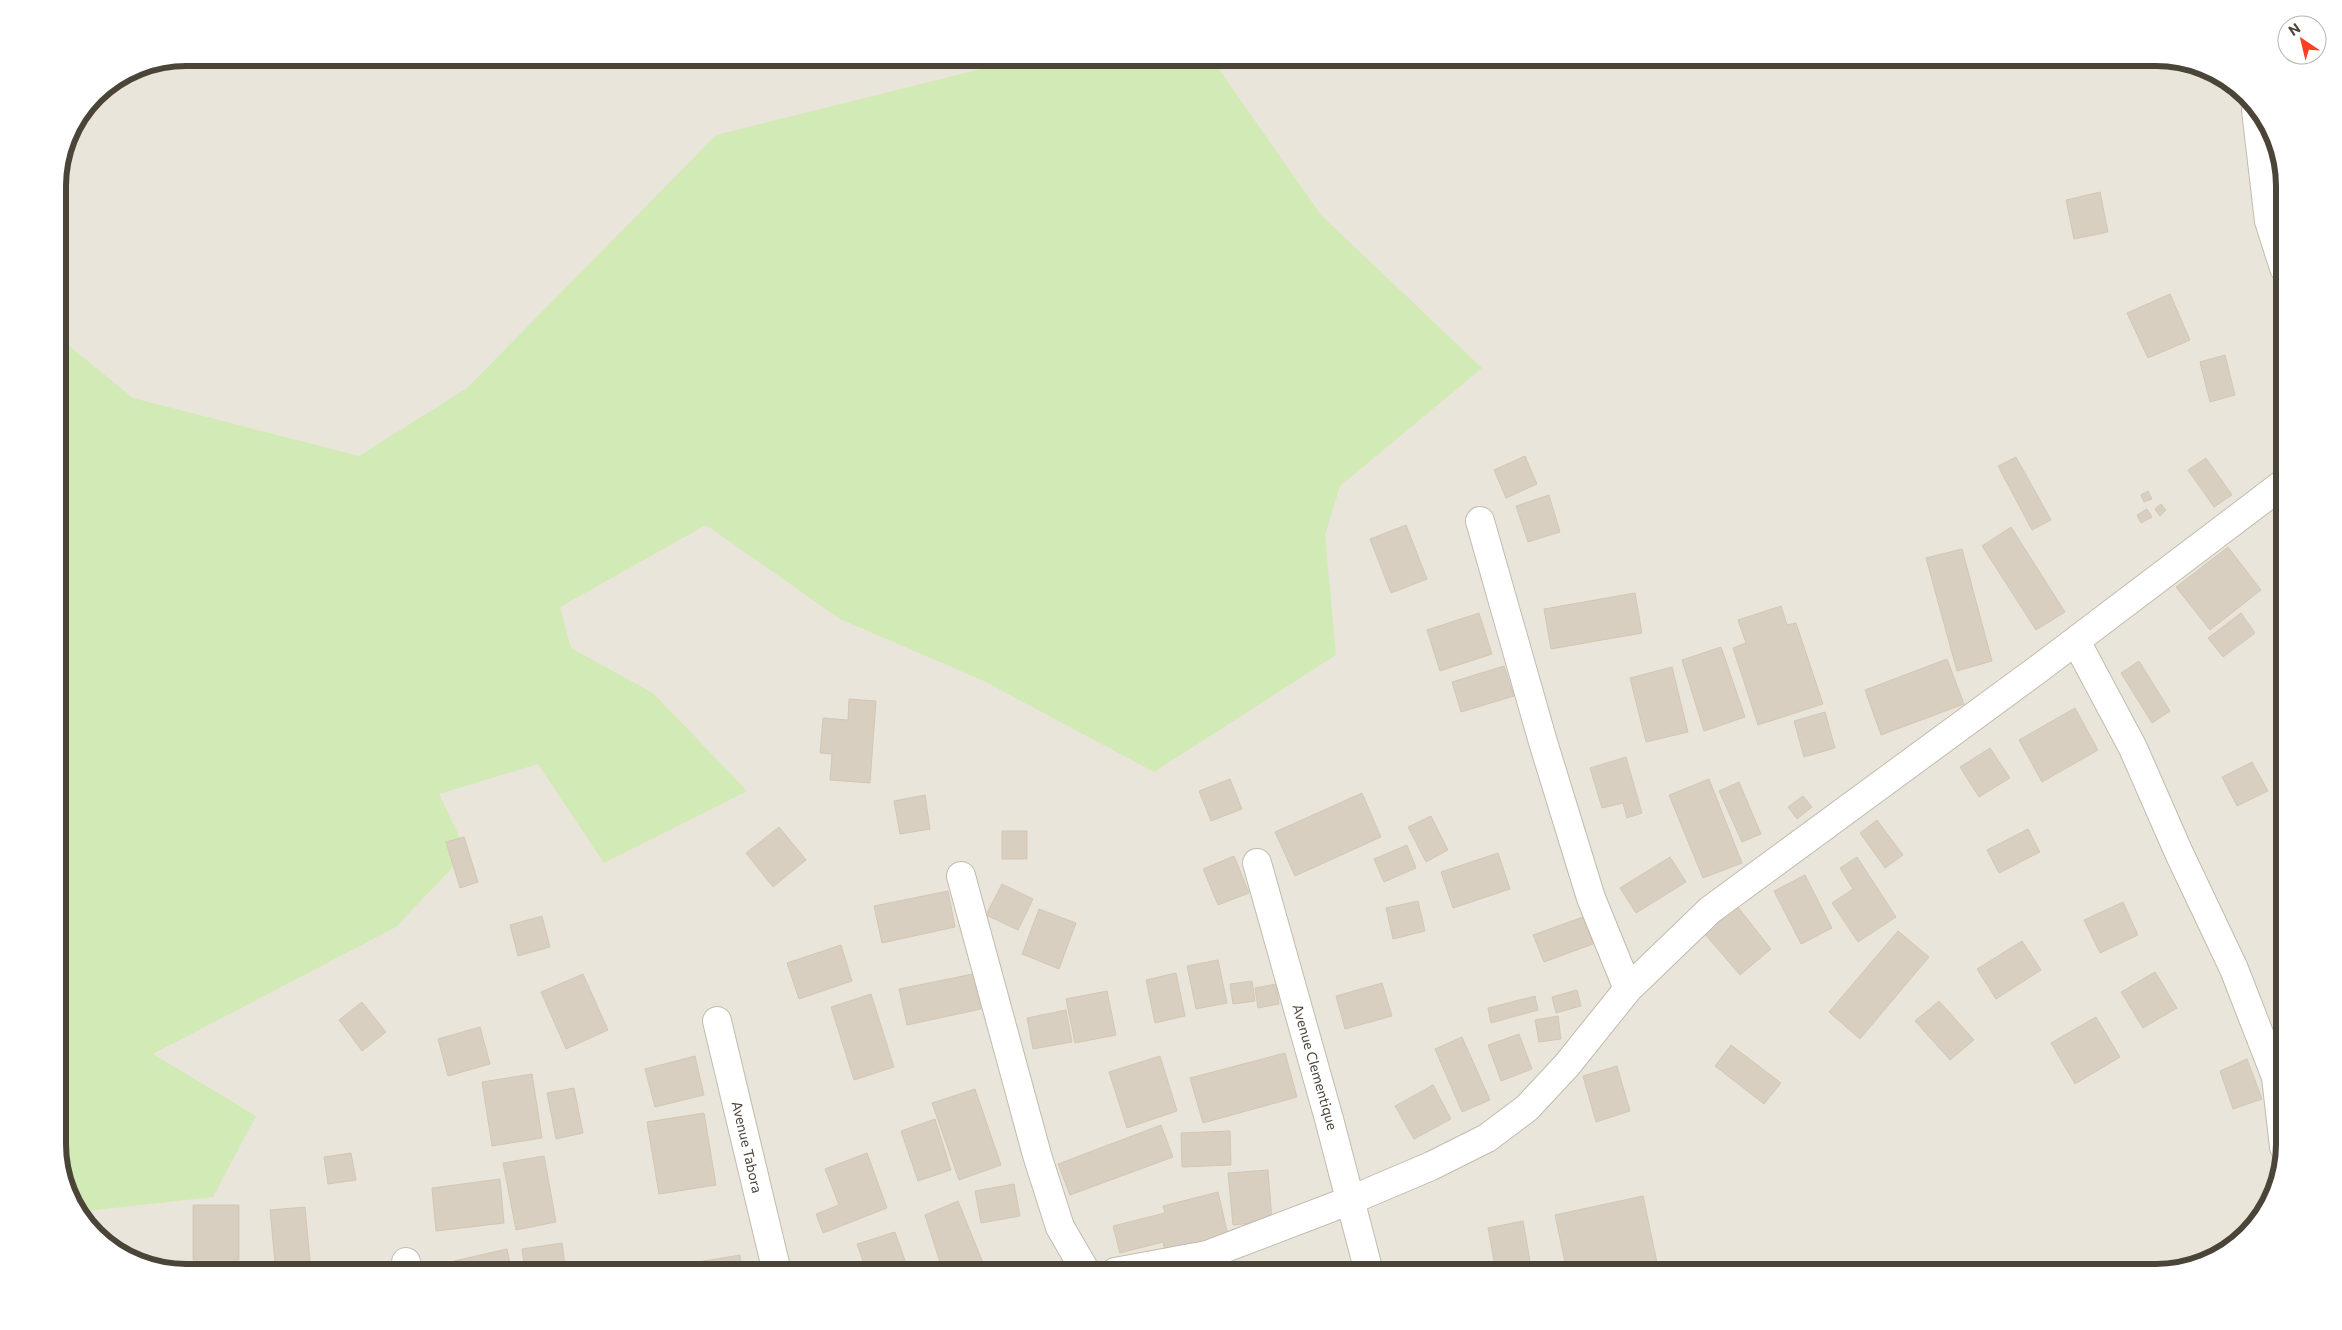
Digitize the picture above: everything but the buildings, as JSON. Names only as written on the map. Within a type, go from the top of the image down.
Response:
[{"type":"street","points":[[2257,122],[2269,221],[2275,240]]},
{"type":"street","points":[[1159,1264],[1208,1255],[1351,1200],[1431,1166],[1487,1138],[1527,1108],[1567,1065],[1628,989],[1710,910],[2076,641],[2275,490]]},
{"type":"street","points":[[1480,521],[1543,742],[1591,898],[1628,989]]},
{"type":"street","points":[[2076,641],[2133,748],[2179,853],[2234,969],[2276,1078]]},
{"type":"street","name":"Avenue Clementique","points":[[1257,863],[1351,1200],[1367,1264]]},
{"type":"street","points":[[960,876],[1037,1155],[1060,1227],[1081,1264]]},
{"type":"street","name":"Avenue Tabora","points":[[717,1021],[775,1264]]},
{"type":"shaded area","points":[[2156,66],[2187,70],[2216,82],[2241,101],[2260,126],[2267,140],[2275,170],[2276,1144],[2272,1175],[2260,1204],[2241,1229],[2216,1248],[2187,1260],[2156,1264],[186,1264],[155,1260],[126,1248],[107,1234],[86,1211],[73,1182],[67,1152],[67,170],[75,140],[86,119],[101,101],[119,86],[140,75],[178,67]]},
{"type":"green space","points":[[1217,66],[1321,215],[1482,368],[1340,486],[1325,535],[1336,655],[1154,772],[984,681],[840,619],[706,525],[560,607],[571,648],[653,693],[747,791],[604,863],[538,764],[439,794],[467,852],[396,927],[153,1054],[256,1116],[213,1197],[86,1211],[73,1182],[67,1152],[67,344],[133,398],[359,456],[467,388],[716,135],[977,70],[1004,67]]}]
